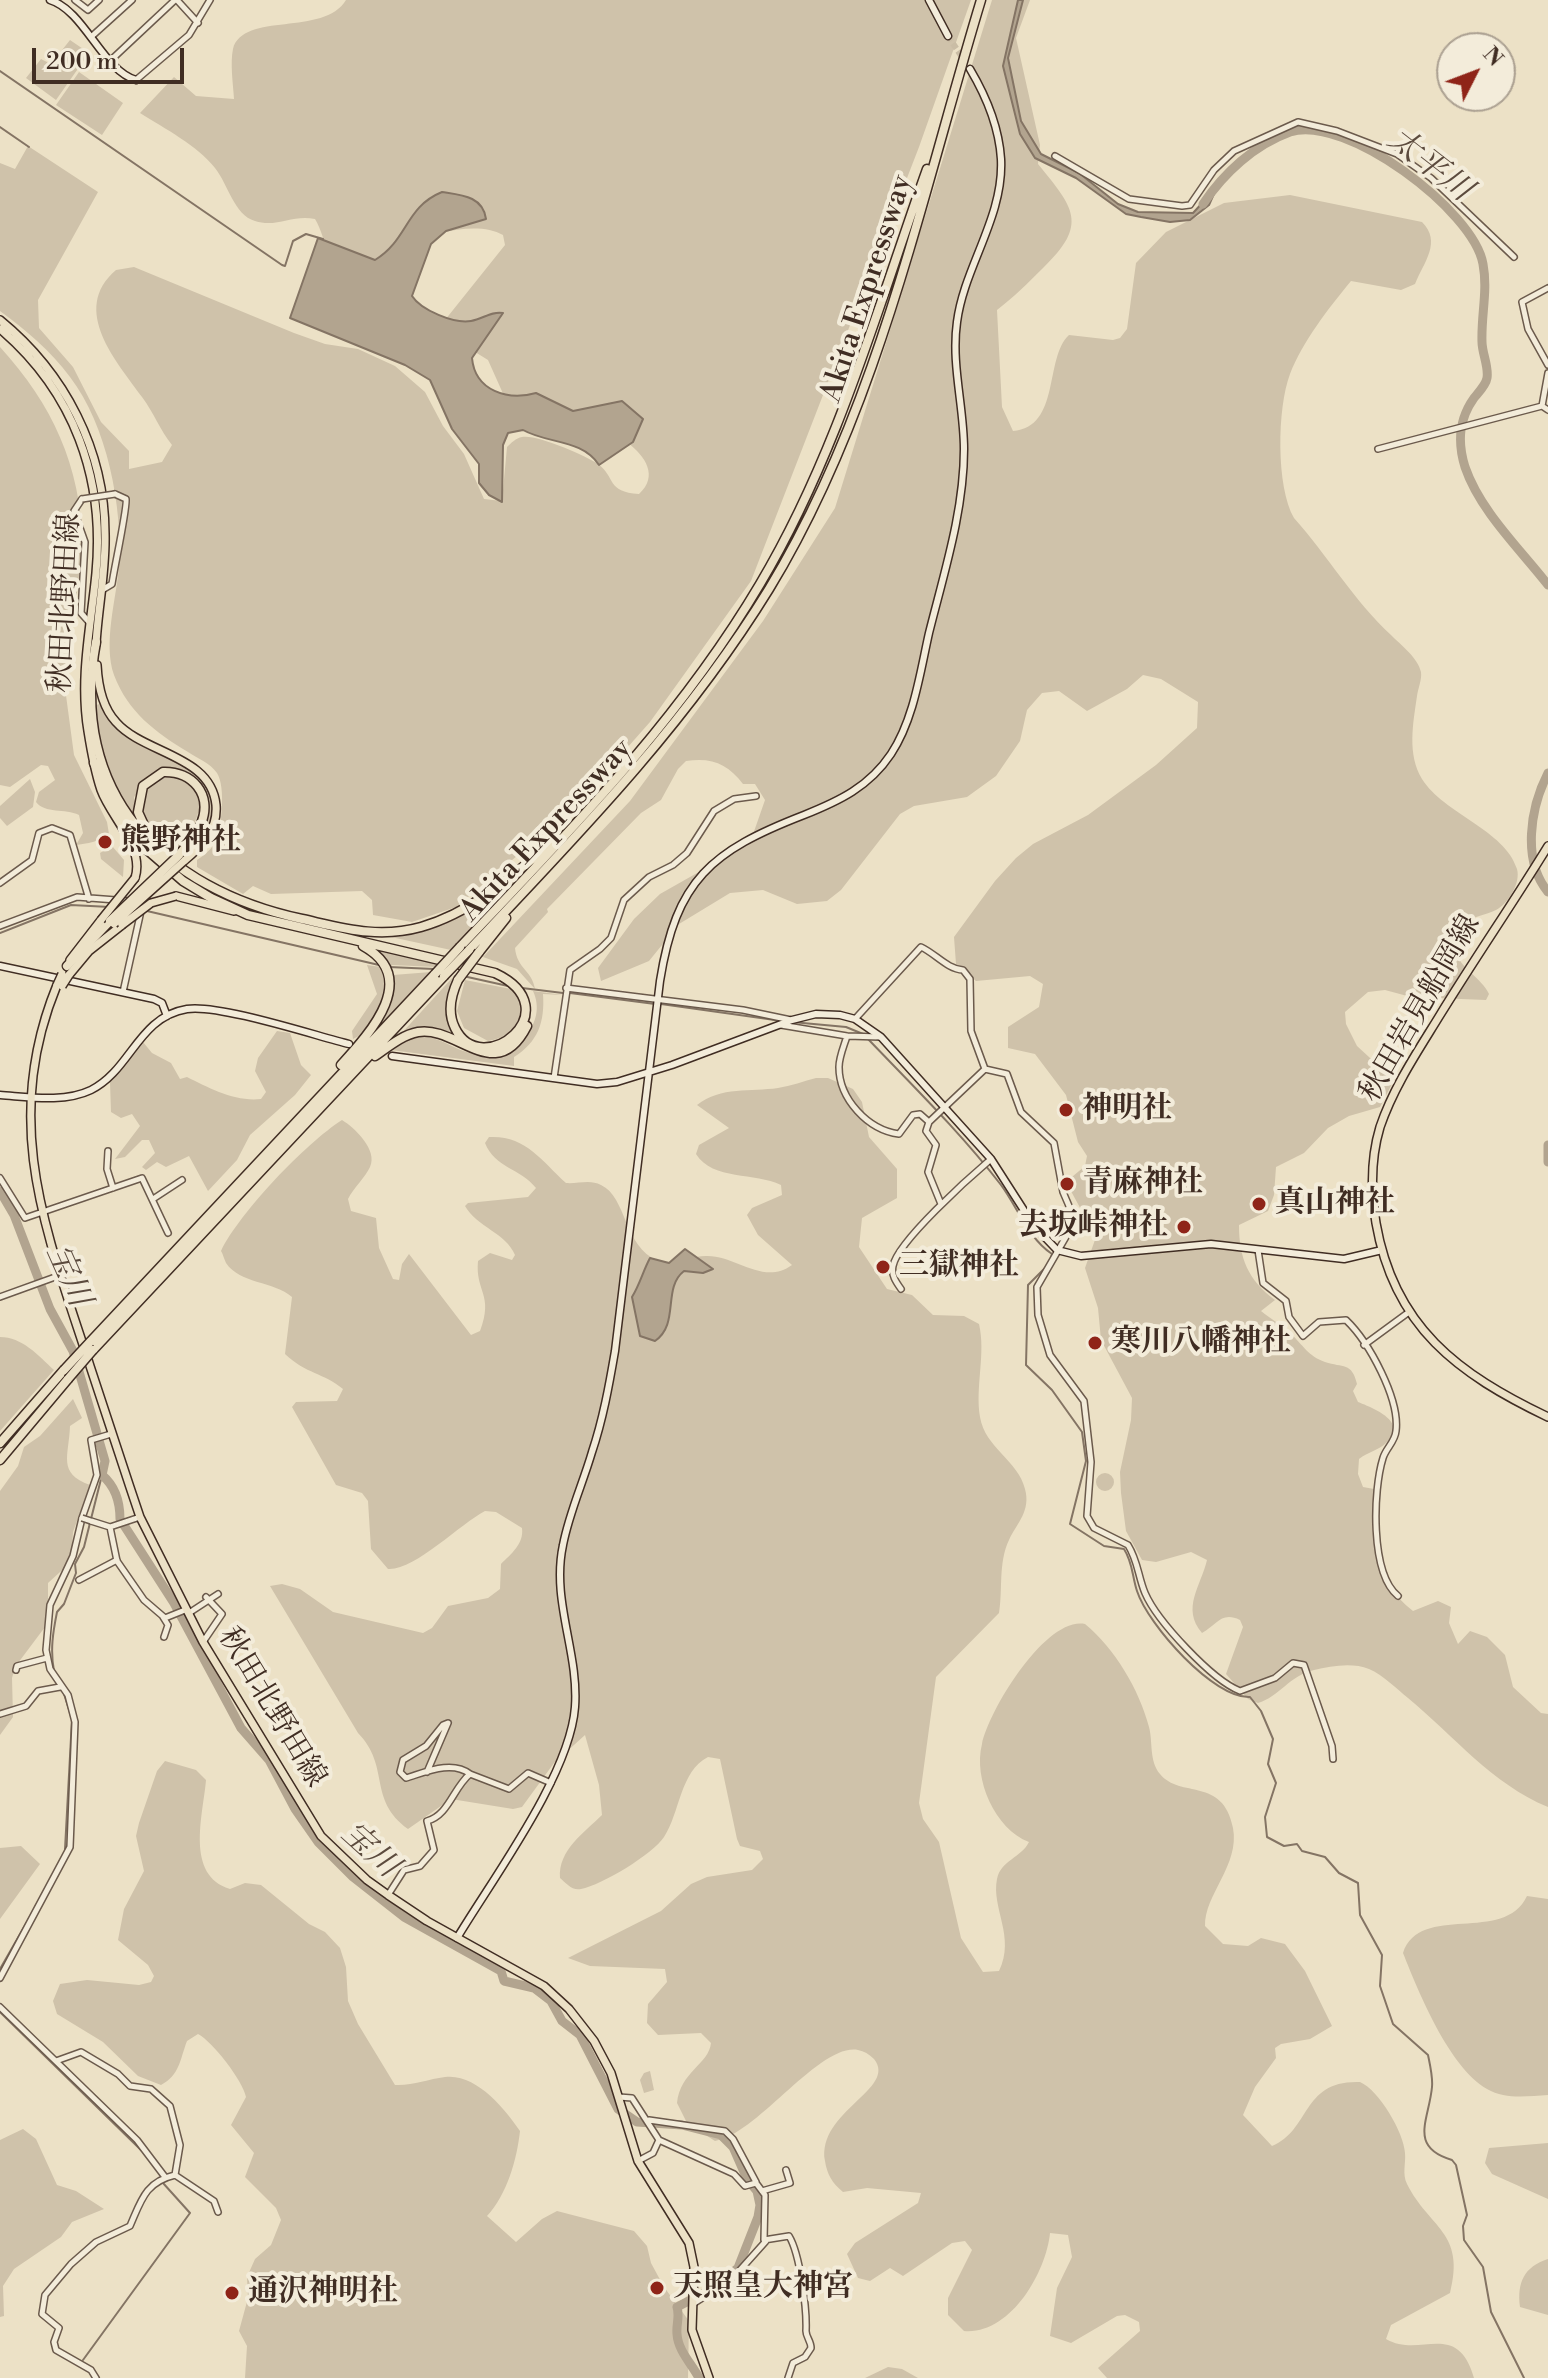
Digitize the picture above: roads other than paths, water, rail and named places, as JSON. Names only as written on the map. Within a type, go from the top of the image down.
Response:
[{"type":"highway","name":"Akita Expressway","points":[[469,950],[692,688],[761,583],[852,387],[945,119],[981,0]]},
{"type":"highway","name":"Akita Expressway","points":[[0,1460],[92,1346],[308,1107],[439,975],[469,950],[550,865],[623,786],[700,692],[769,588],[795,541],[865,383],[927,191],[945,119]]},
{"type":"highway","points":[[96,642],[91,696],[106,771],[130,817],[168,861],[212,890],[256,910],[377,935],[420,927],[470,906],[518,872],[591,809]]},
{"type":"highway","points":[[94,763],[114,805],[145,848],[183,881],[248,915],[348,938],[509,980],[520,990],[526,1010],[518,1032],[508,1041],[488,1048],[469,1044],[460,1036],[451,1018],[450,1003],[458,980],[469,950]]},
{"type":"highway","points":[[66,972],[112,922],[181,859],[200,825],[204,801],[199,787],[189,777],[163,772],[143,786],[138,812],[168,861]]},
{"type":"highway","points":[[361,1065],[399,1039],[420,1032],[432,1033],[482,1053],[504,1050],[522,1036],[531,1013],[525,990],[506,973],[396,945],[363,933]]},
{"type":"highway","points":[[308,1107],[368,1034],[386,1003],[389,978],[382,960],[348,938]]},
{"type":"highway","name":"Akita Expressway","points":[[0,1443],[64,1370],[92,1346],[361,1065],[439,975]]},
{"type":"main road","name":"秋田北野田線","points":[[0,320],[57,379],[91,447],[105,532],[96,642],[100,690],[114,720],[139,742],[198,770],[213,791],[216,810],[210,835],[181,859]]},
{"type":"main road","name":"秋田北野田線","points":[[0,329],[57,391],[87,459],[98,538],[84,696],[94,763],[105,800],[136,858],[135,878],[112,922]]},
{"type":"main road","name":"秋田岩見船岡線","points":[[1548,847],[1407,1068],[1379,1129],[1373,1170],[1374,1210],[1382,1250],[1409,1312],[1431,1341],[1469,1374],[1548,1417]]},
{"type":"main road","points":[[112,922],[151,903],[176,896],[248,915]]},
{"type":"main road","name":"秋田北野田線","points":[[66,972],[49,1012],[33,1065],[29,1157],[39,1213],[140,1517],[183,1612],[311,1823],[367,1880],[388,1895],[553,1993],[594,2041],[619,2100],[638,2161],[685,2232],[693,2255],[695,2344],[709,2378]]},
{"type":"street","points":[[50,0],[67,10],[111,60],[136,80],[198,23],[210,0]]},
{"type":"street","points":[[75,0],[88,10],[99,0]]},
{"type":"street","points":[[90,37],[132,0]]},
{"type":"street","points":[[111,60],[176,0],[198,23]]},
{"type":"street","points":[[929,0],[948,36]]},
{"type":"street","points":[[457,1938],[563,1760],[575,1708],[574,1676],[560,1594],[563,1544],[604,1410],[670,927],[701,874],[752,837],[853,794],[890,755],[907,719],[959,510],[964,448],[956,325],[967,280],[998,191],[1001,160],[996,130],[970,69]]},
{"type":"street","points":[[1055,156],[1129,199],[1155,205],[1190,205],[1214,170],[1234,151],[1298,122],[1324,127],[1397,154],[1419,168],[1514,257]]},
{"type":"street","points":[[1548,288],[1522,302],[1528,329],[1548,365]]},
{"type":"street","points":[[1378,449],[1545,408],[1548,373]]},
{"type":"street","points":[[89,622],[81,613],[85,542],[74,511],[82,499],[115,494],[126,499],[128,508],[120,527],[112,584],[102,590]]},
{"type":"street","points":[[554,1078],[570,970],[611,938],[624,900],[649,877],[673,865],[687,853],[714,811],[734,799],[756,796]]},
{"type":"street","points":[[0,883],[32,860],[39,833],[52,828],[70,835],[89,899]]},
{"type":"street","points":[[0,926],[77,897],[143,903],[123,992]]},
{"type":"street","points":[[855,1019],[921,947],[941,957],[952,969],[963,970],[970,979],[971,1031],[985,1069]]},
{"type":"street","points":[[0,966],[159,1001],[167,1016]]},
{"type":"street","points":[[566,988],[759,1012],[792,1020]]},
{"type":"street","points":[[0,1095],[77,1095],[98,1086],[143,1034],[167,1016],[187,1009],[214,1010],[349,1044]]},
{"type":"street","points":[[392,1056],[597,1084],[617,1082],[651,1071],[792,1020],[816,1014],[855,1019],[881,1037],[942,1112],[991,1159],[1034,1226],[1057,1250],[1081,1256],[1191,1245],[1344,1259],[1382,1250]]},
{"type":"street","points":[[781,1025],[847,1036],[881,1037]]},
{"type":"street","points":[[847,1036],[839,1065],[841,1088],[865,1119],[887,1133],[899,1134],[913,1115],[920,1114],[929,1122]]},
{"type":"street","points":[[941,1204],[928,1172],[936,1145],[926,1131],[929,1122],[985,1069]]},
{"type":"street","points":[[985,1069],[1007,1074],[1021,1112],[1054,1143],[1070,1216],[1067,1235],[1037,1287],[1038,1315],[1050,1355],[1084,1401],[1091,1462],[1087,1516],[1094,1528],[1128,1545],[1149,1600],[1188,1654],[1207,1664],[1221,1680],[1237,1690],[1247,1690],[1275,1678],[1293,1663],[1304,1665],[1332,1746],[1333,1759]]},
{"type":"street","points":[[108,1151],[107,1169],[113,1188]]},
{"type":"street","points":[[901,1289],[892,1266],[941,1204],[991,1159]]},
{"type":"street","points":[[0,1178],[25,1218],[142,1178],[168,1233]]},
{"type":"street","points":[[153,1199],[182,1180]]},
{"type":"street","points":[[1258,1250],[1263,1283],[1286,1301],[1289,1317],[1303,1336],[1319,1322],[1346,1320],[1387,1385],[1396,1410],[1397,1433],[1383,1458],[1375,1521],[1387,1580],[1398,1596]]},
{"type":"street","points":[[0,1297],[58,1276]]},
{"type":"street","points":[[1364,1345],[1409,1312]]},
{"type":"street","points":[[0,1978],[70,1847],[75,1722],[47,1658],[50,1605],[73,1556],[97,1475],[91,1440],[111,1434]]},
{"type":"street","points":[[110,1527],[117,1522],[140,1517]]},
{"type":"street","points":[[82,1519],[110,1527]]},
{"type":"street","points":[[110,1527],[117,1560],[144,1600],[168,1625],[164,1637]]},
{"type":"street","points":[[79,1580],[117,1560]]},
{"type":"street","points":[[163,1617],[183,1612],[218,1594]]},
{"type":"street","points":[[203,1642],[222,1614],[207,1600]]},
{"type":"street","points":[[16,1670],[17,1666],[47,1658]]},
{"type":"street","points":[[0,1714],[26,1706],[38,1691],[63,1690]]},
{"type":"street","points":[[427,1772],[448,1723],[400,1766],[400,1772],[406,1778],[449,1767],[461,1768],[509,1789],[528,1773],[551,1783]]},
{"type":"street","points":[[388,1895],[404,1870],[420,1866],[434,1850],[427,1821],[442,1813],[453,1791],[470,1774]]},
{"type":"street","points":[[0,2007],[137,2140],[165,2177]]},
{"type":"street","points":[[56,2061],[81,2052],[118,2074],[130,2086],[151,2089],[163,2098],[170,2106],[179,2131],[175,2175]]},
{"type":"street","points":[[619,2100],[632,2098],[659,2140],[734,2174],[762,2191],[765,2205],[762,2234],[766,2241]]},
{"type":"street","points":[[650,2123],[725,2131],[733,2139],[753,2184]]},
{"type":"street","points":[[638,2161],[653,2153],[659,2140]]},
{"type":"street","points":[[762,2191],[790,2183],[786,2170]]},
{"type":"street","points":[[96,2378],[91,2370],[57,2352],[54,2342],[59,2328],[42,2314],[42,2303],[71,2264],[96,2242],[130,2226],[139,2199],[165,2177],[175,2175],[214,2201],[218,2212]]},
{"type":"street","points":[[692,2302],[732,2279],[766,2241],[789,2236],[794,2245],[807,2308],[806,2334],[811,2348],[805,2357],[793,2363],[788,2378]]},
{"type":"waterway","points":[[0,71],[282,265],[285,266],[293,241],[306,234],[323,239]]},
{"type":"waterway","points":[[0,127],[29,147]]},
{"type":"waterway","name":"太平川","points":[[1203,204],[1230,171],[1252,152],[1290,132],[1314,130],[1343,138],[1404,171],[1457,218],[1474,242],[1483,264],[1482,342],[1487,374],[1462,422],[1462,457],[1472,483],[1490,514],[1548,585]]},
{"type":"waterway","name":"太平川","points":[[1548,773],[1537,802],[1532,834],[1534,865],[1548,892]]},
{"type":"waterway","points":[[0,933],[71,905],[110,907]]},
{"type":"waterway","points":[[147,911],[379,965]]},
{"type":"waterway","points":[[389,967],[434,969]]},
{"type":"waterway","points":[[463,976],[508,986]]},
{"type":"waterway","points":[[522,988],[563,993]]},
{"type":"waterway","points":[[570,993],[655,1004]]},
{"type":"waterway","points":[[661,1004],[782,1021]]},
{"type":"waterway","points":[[792,1022],[846,1027],[863,1034]]},
{"type":"waterway","points":[[868,1039],[986,1166],[1030,1231],[1052,1254],[1051,1259]]},
{"type":"waterway","name":"太平川","points":[[1548,1145],[1548,1162]]},
{"type":"waterway","name":"宝川","points":[[0,1191],[14,1215],[50,1309],[73,1351],[105,1461],[102,1475],[116,1495],[120,1519],[174,1603],[241,1728],[269,1760],[295,1809],[318,1842],[353,1877],[404,1917],[501,1971],[504,1981],[534,1988],[551,2001],[562,2021],[580,2035],[618,2109],[637,2122],[682,2125],[721,2135],[733,2147],[747,2179],[757,2191],[760,2205],[738,2268],[710,2290],[677,2307],[678,2340],[699,2378]]},
{"type":"waterway","points":[[1046,1267],[1028,1285],[1026,1365],[1052,1390],[1082,1432],[1086,1461],[1070,1524],[1104,1546],[1124,1549],[1137,1591],[1168,1640],[1201,1673],[1235,1694],[1250,1697],[1261,1711],[1273,1739],[1268,1764],[1276,1783],[1265,1817],[1267,1837],[1284,1846],[1297,1844],[1302,1851],[1325,1857],[1339,1873],[1358,1883],[1360,1915],[1382,1955],[1380,1986],[1393,2024],[1428,2055],[1432,2083],[1425,2121],[1426,2140],[1430,2148],[1456,2165],[1467,2215],[1463,2226],[1464,2240],[1483,2267],[1491,2312],[1524,2378]]},
{"type":"waterway","points":[[54,1671],[52,1641],[57,1612],[64,1604],[76,1573],[75,1564],[84,1547],[102,1475]]},
{"type":"waterway","points":[[64,1694],[72,1719],[65,1849]]},
{"type":"waterway","points":[[0,1969],[27,1922]]},
{"type":"waterway","points":[[0,2012],[142,2151]]},
{"type":"waterway","points":[[83,2360],[190,2213],[163,2183]]},
{"type":"tunnel","points":[[948,36],[970,69]]},
{"type":"place","name":"熊野神社","points":[[105,842]]},
{"type":"place","name":"神明社","points":[[1066,1110]]},
{"type":"place","name":"青麻神社","points":[[1067,1184]]},
{"type":"place","name":"真山神社","points":[[1259,1204]]},
{"type":"place","name":"去坂峠神社","points":[[1184,1227]]},
{"type":"place","name":"三獄神社","points":[[883,1267]]},
{"type":"place","name":"寒川八幡神社","points":[[1095,1343]]},
{"type":"place","name":"天照皇大神宮","points":[[657,2288]]},
{"type":"place","name":"通沢神明社","points":[[232,2293]]}]
